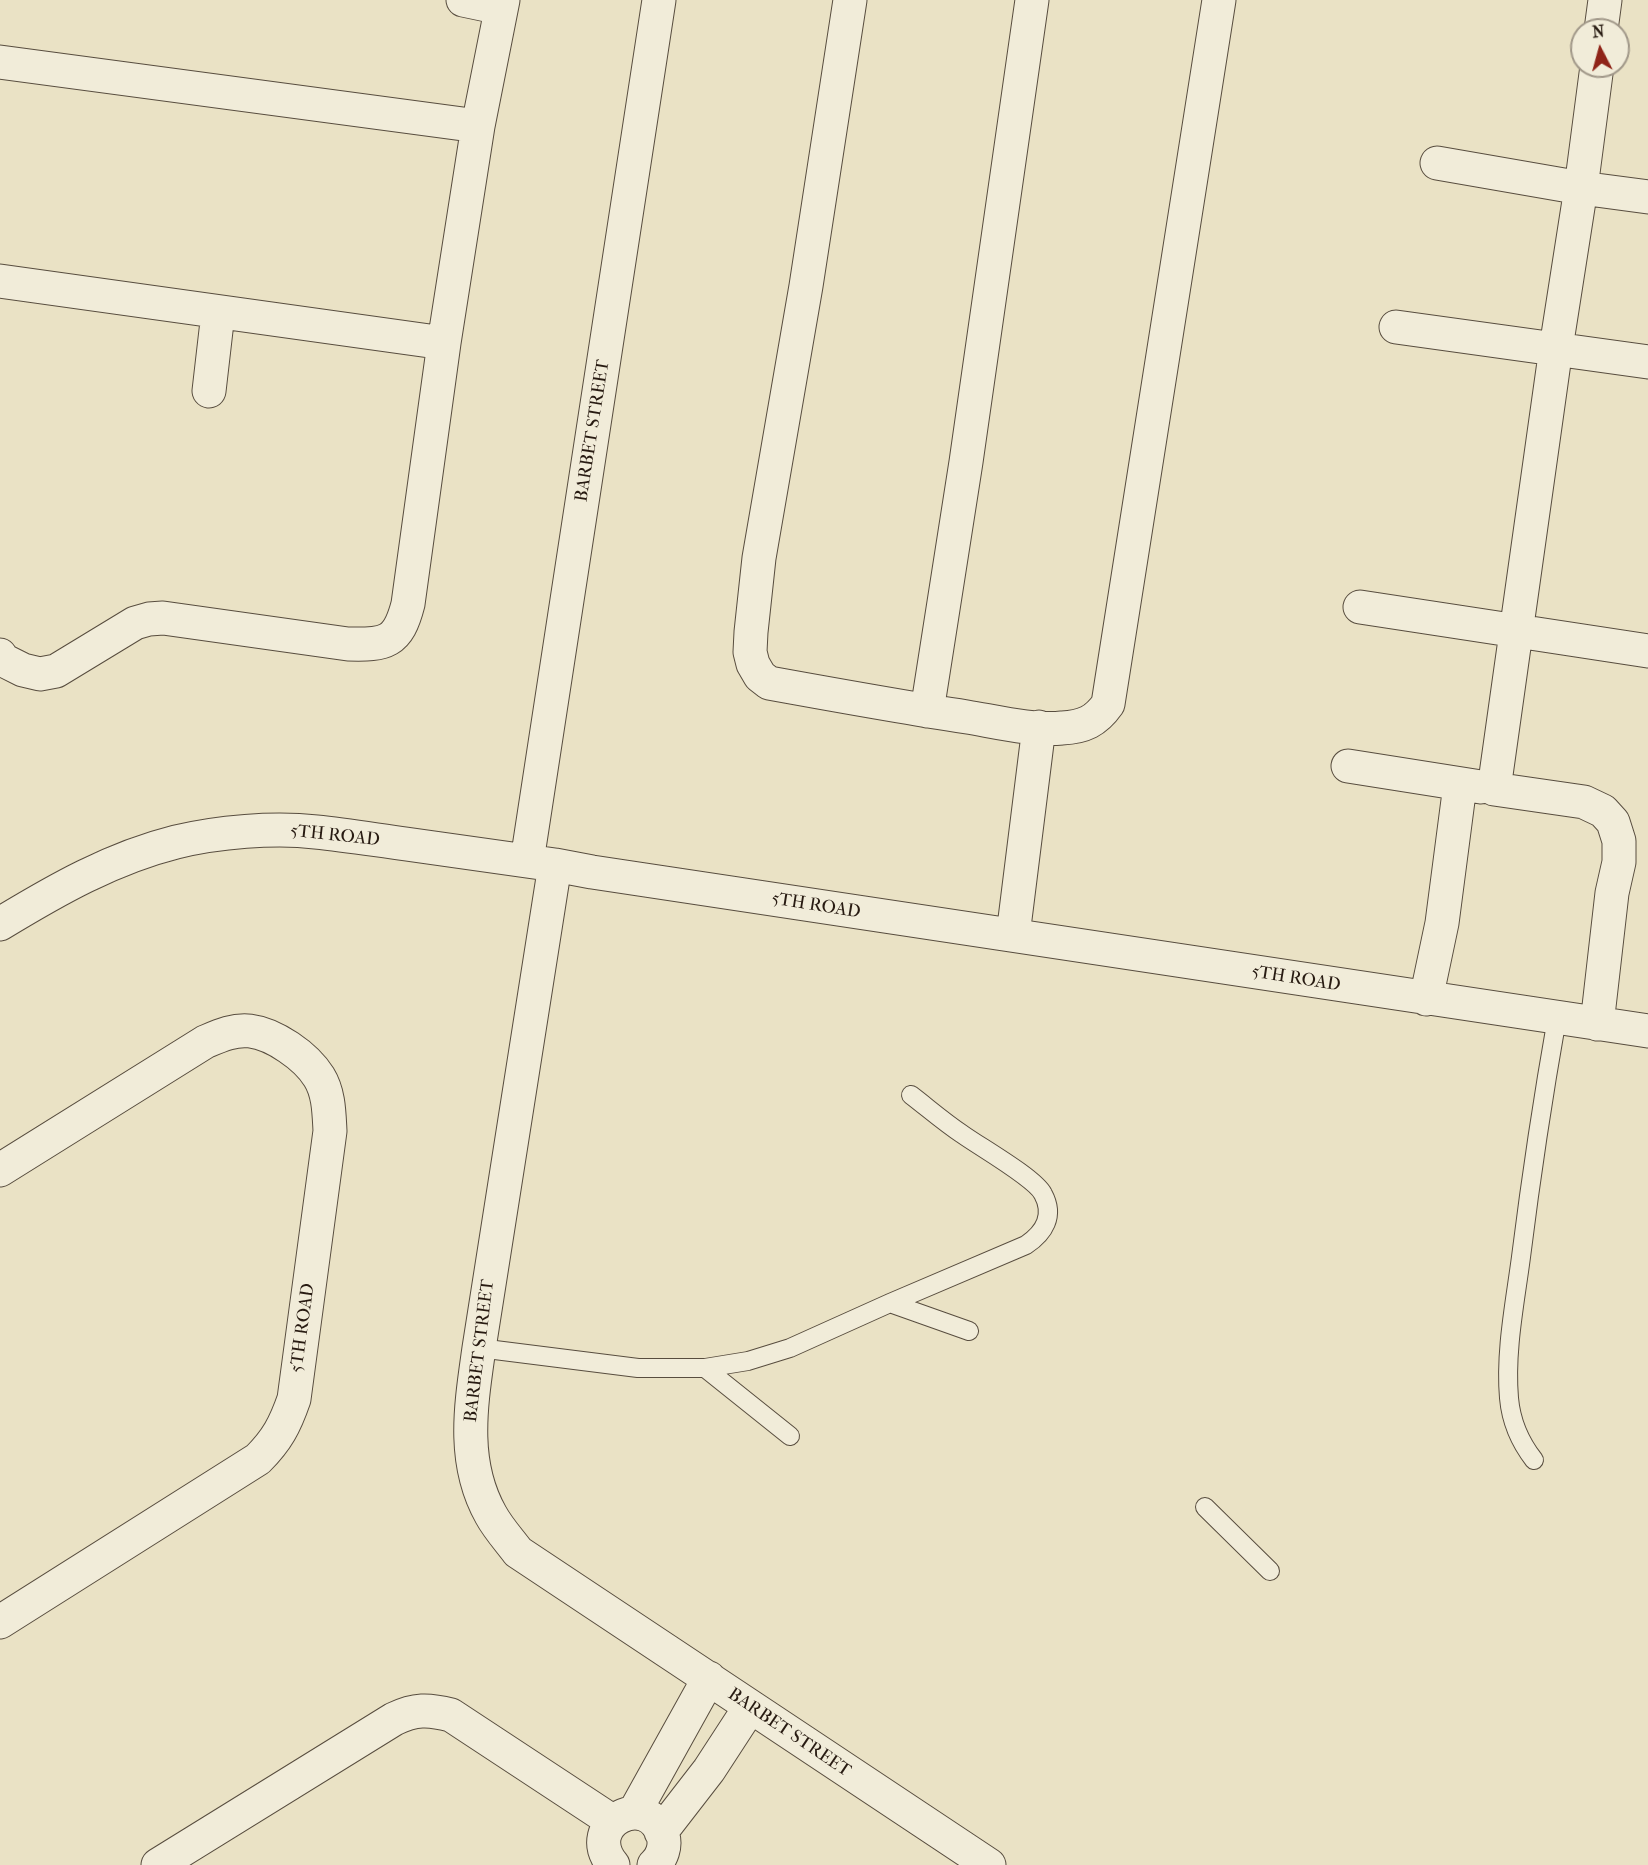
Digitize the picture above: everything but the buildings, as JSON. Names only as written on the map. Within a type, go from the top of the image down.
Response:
[{"type":"street","points":[[0,655],[3,660],[23,670],[40,674],[56,672],[135,623],[149,619],[172,619],[348,644],[366,645],[384,642],[395,635],[404,622],[408,604],[444,343],[478,126],[502,4],[464,0]]},
{"type":"street","name":"BARBET STREET","points":[[659,0],[541,863],[471,1410],[472,1466],[491,1515],[518,1552],[989,1865]]},
{"type":"street","points":[[850,0],[806,286],[759,558],[750,652],[753,664],[760,676],[769,683],[927,711],[1038,727],[1062,728],[1087,723],[1100,716],[1108,704],[1219,0]]},
{"type":"street","points":[[927,711],[968,450],[1032,0]]},
{"type":"street","points":[[1603,18],[1605,0]]},
{"type":"street","points":[[0,62],[478,126]]},
{"type":"street","points":[[1494,789],[1595,78]]},
{"type":"street","points":[[1437,163],[1648,197]]},
{"type":"street","points":[[0,281],[444,343]]},
{"type":"street","points":[[209,391],[218,313]]},
{"type":"street","points":[[1396,327],[1648,362]]},
{"type":"street","points":[[1360,607],[1648,651]]},
{"type":"street","points":[[1013,935],[1038,727]]},
{"type":"street","points":[[1348,766],[1584,802],[1603,811],[1613,822],[1619,841],[1619,862],[1612,893],[1597,1024]]},
{"type":"street","points":[[1426,999],[1442,923],[1460,784]]},
{"type":"street","name":"5TH ROAD","points":[[0,924],[56,890],[88,874],[130,856],[177,842],[218,835],[272,831],[314,832],[541,863],[1426,999],[1648,1030]]},
{"type":"street","name":"5TH ROAD","points":[[0,1170],[205,1042],[226,1033],[249,1031],[270,1037],[301,1056],[319,1078],[329,1105],[330,1131],[294,1399],[286,1423],[274,1443],[258,1460],[0,1622]]},
{"type":"street","points":[[613,1865],[604,1849],[606,1830],[623,1817],[709,1678]]},
{"type":"street","points":[[662,1832],[709,1770],[750,1707]]},
{"type":"street","points":[[158,1865],[394,1719],[411,1712],[433,1710],[451,1715],[623,1817],[651,1818],[662,1832],[664,1848],[654,1865]]},
{"type":"lane","points":[[1534,1460],[1524,1447],[1514,1422],[1509,1399],[1509,1341],[1557,1018]]},
{"type":"lane","points":[[479,1348],[638,1368],[705,1368],[748,1361],[790,1348],[1026,1245],[1038,1237],[1046,1226],[1048,1210],[1043,1194],[1031,1181],[962,1135],[911,1095]]},
{"type":"lane","points":[[890,1303],[969,1331]]},
{"type":"lane","points":[[705,1368],[790,1436]]},
{"type":"lane","points":[[1205,1507],[1270,1571]]}]
